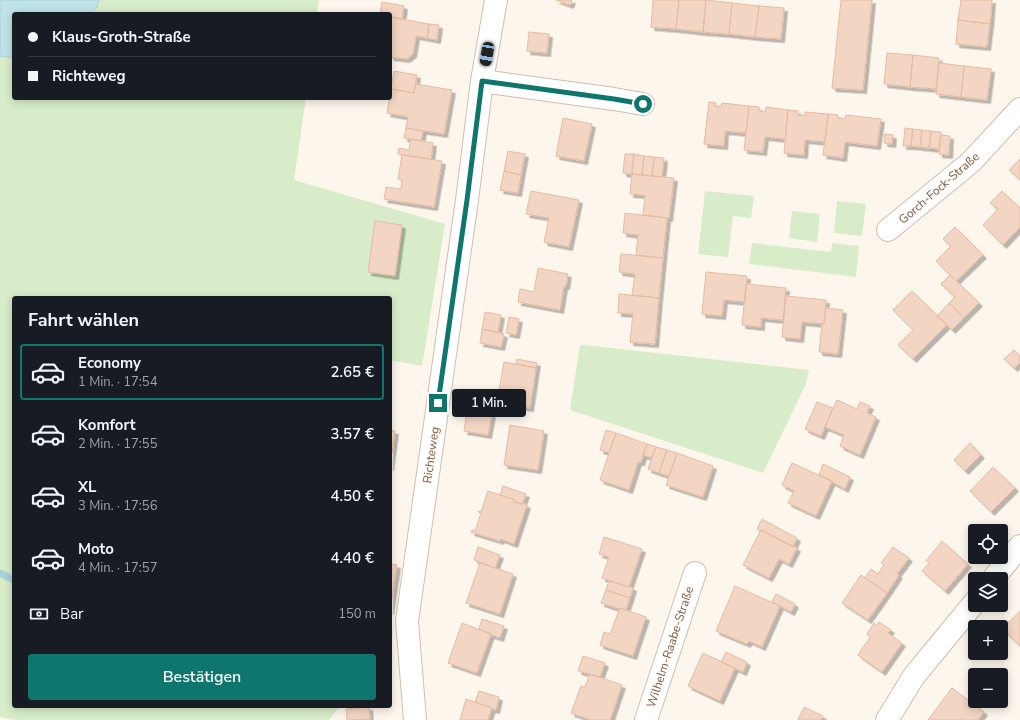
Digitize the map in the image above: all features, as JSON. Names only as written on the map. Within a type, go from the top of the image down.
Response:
[{"type":"street","name":"Richteweg","points":[[415,720],[407,621],[467,200],[482,81],[496,0]]},
{"type":"street","points":[[482,81],[643,104]]},
{"type":"street","name":"Gorch-Fock-Straße","points":[[888,230],[971,162],[1020,109]]},
{"type":"street","points":[[999,572],[1020,546]]},
{"type":"street","name":"Wilhelm-Raabe-Straße","points":[[646,720],[695,573]]},
{"type":"street","points":[[887,720],[914,676],[968,610]]},
{"type":"green space","points":[[99,0],[319,0],[317,12],[93,12],[97,7]]},
{"type":"green space","points":[[0,56],[12,58],[12,100],[306,100],[294,180],[445,224],[422,366],[392,360],[392,296],[12,296],[12,708],[338,708],[329,720],[14,720],[0,717]]},
{"type":"green space","points":[[705,191],[754,196],[751,218],[733,216],[728,257],[698,254]]},
{"type":"green space","points":[[837,201],[866,204],[862,236],[834,233]]},
{"type":"green space","points":[[792,211],[820,214],[817,242],[789,238]]},
{"type":"green space","points":[[752,243],[831,252],[832,243],[859,246],[856,277],[749,264]]},
{"type":"green space","points":[[580,345],[809,370],[806,384],[763,473],[570,410]]},
{"type":"water","points":[[0,0],[99,0],[97,7],[93,12],[12,12],[12,58],[0,56]]},
{"type":"building","points":[[556,0],[572,0],[570,5]]},
{"type":"building","points":[[653,0],[679,0],[676,29],[651,27]]},
{"type":"building","points":[[679,0],[706,0],[703,32],[676,29]]},
{"type":"building","points":[[706,0],[732,3],[729,34],[703,32]]},
{"type":"building","points":[[841,0],[872,0],[863,90],[832,88]]},
{"type":"building","points":[[961,0],[992,0],[990,24],[958,20]]},
{"type":"building","points":[[382,2],[404,6],[402,19],[392,17],[392,12],[380,12]]},
{"type":"building","points":[[732,3],[759,6],[755,37],[729,34]]},
{"type":"building","points":[[759,6],[784,8],[781,39],[755,37]]},
{"type":"building","points":[[392,17],[429,24],[427,38],[416,36],[413,54],[407,59],[392,57]]},
{"type":"building","points":[[958,20],[990,24],[987,47],[956,44]]},
{"type":"building","points":[[429,24],[439,25],[437,40],[427,38]]},
{"type":"building","points":[[529,32],[549,34],[547,53],[527,51]]},
{"type":"building","points":[[887,53],[913,55],[910,87],[884,84]]},
{"type":"building","points":[[913,55],[939,58],[936,89],[910,87]]},
{"type":"building","points":[[939,63],[964,66],[961,97],[936,94]]},
{"type":"building","points":[[964,66],[991,69],[987,100],[961,97]]},
{"type":"building","points":[[394,71],[417,75],[414,93],[392,89]]},
{"type":"building","points":[[416,84],[452,90],[444,134],[406,128],[408,117],[387,113],[389,100],[392,100],[392,89],[414,93]]},
{"type":"building","points":[[709,102],[716,103],[715,106],[721,107],[722,103],[749,106],[746,133],[725,131],[724,146],[704,144]]},
{"type":"building","points":[[749,106],[759,107],[759,111],[765,112],[766,107],[788,110],[785,139],[765,137],[763,152],[744,150]]},
{"type":"building","points":[[788,110],[798,111],[798,115],[805,116],[805,112],[828,114],[825,142],[805,140],[804,155],[784,153]]},
{"type":"building","points":[[828,114],[838,115],[838,118],[845,119],[846,115],[881,119],[877,146],[845,142],[843,158],[823,155]]},
{"type":"building","points":[[563,118],[592,124],[584,161],[556,156]]},
{"type":"building","points":[[406,128],[423,131],[421,141],[404,138]]},
{"type":"building","points":[[905,128],[913,129],[911,146],[903,146]]},
{"type":"building","points":[[913,129],[922,130],[920,147],[911,146]]},
{"type":"building","points":[[922,130],[931,131],[929,148],[920,147]]},
{"type":"building","points":[[931,131],[941,132],[939,149],[929,148]]},
{"type":"building","points":[[885,134],[893,135],[892,144],[884,143]]},
{"type":"building","points":[[941,135],[950,136],[949,155],[939,154]]},
{"type":"building","points":[[411,139],[433,143],[431,159],[398,154],[399,148],[409,150]]},
{"type":"building","points":[[508,151],[525,154],[521,175],[504,171]]},
{"type":"building","points":[[625,154],[634,154],[632,174],[623,173]]},
{"type":"building","points":[[634,154],[644,156],[642,175],[632,174]]},
{"type":"building","points":[[402,155],[442,161],[434,207],[384,199],[386,187],[401,189],[402,180],[398,179]]},
{"type":"building","points":[[644,156],[654,157],[652,176],[642,175]]},
{"type":"building","points":[[654,157],[664,158],[662,177],[652,176]]},
{"type":"building","points":[[1020,159],[1020,180],[1009,170]]},
{"type":"building","points":[[504,171],[521,175],[518,193],[500,190]]},
{"type":"building","points":[[632,174],[674,178],[669,218],[643,215],[645,195],[630,194]]},
{"type":"building","points":[[531,191],[579,200],[569,247],[544,242],[549,218],[526,214]]},
{"type":"building","points":[[1002,191],[1020,208],[1020,227],[1003,245],[983,225],[998,209],[990,203]]},
{"type":"building","points":[[625,213],[667,218],[663,258],[636,255],[638,235],[623,233]]},
{"type":"building","points":[[375,221],[402,225],[395,276],[368,272]]},
{"type":"building","points":[[955,227],[983,255],[956,281],[936,261],[951,246],[943,239]]},
{"type":"building","points":[[621,254],[663,258],[659,298],[632,295],[635,274],[619,272]]},
{"type":"building","points":[[538,268],[568,274],[566,286],[564,286],[560,310],[518,302],[520,289],[534,292]]},
{"type":"building","points":[[706,272],[747,276],[745,302],[724,300],[722,316],[702,314]]},
{"type":"building","points":[[950,275],[979,303],[964,318],[949,303],[955,297],[941,284]]},
{"type":"building","points":[[746,284],[786,288],[783,320],[761,318],[761,327],[742,325]]},
{"type":"building","points":[[912,291],[947,325],[913,359],[898,345],[913,330],[893,310]]},
{"type":"building","points":[[619,294],[659,298],[655,344],[630,342],[633,314],[618,313]]},
{"type":"building","points":[[786,296],[826,300],[824,324],[802,322],[800,339],[782,337]]},
{"type":"building","points":[[949,303],[964,318],[952,330],[937,316]]},
{"type":"building","points":[[826,308],[843,310],[838,354],[819,352],[822,324],[824,324]]},
{"type":"building","points":[[485,312],[501,315],[498,332],[482,329]]},
{"type":"building","points":[[509,317],[519,319],[516,335],[506,333]]},
{"type":"building","points":[[482,329],[504,334],[501,347],[480,343]]},
{"type":"building","points":[[1014,350],[1020,356],[1020,363],[1014,368],[1004,359]]},
{"type":"building","points":[[517,359],[537,363],[536,368],[516,364]]},
{"type":"building","points":[[504,362],[536,368],[530,408],[497,403]]},
{"type":"building","points":[[837,400],[857,409],[860,402],[870,406],[867,413],[876,417],[860,455],[840,446],[844,435],[825,427]]},
{"type":"building","points":[[817,402],[833,408],[821,436],[805,429]]},
{"type":"building","points":[[467,409],[492,413],[488,435],[464,431]]},
{"type":"building","points":[[510,425],[544,431],[538,470],[504,465]]},
{"type":"building","points":[[392,430],[395,431],[392,453]]},
{"type":"building","points":[[606,430],[616,433],[609,453],[600,450]]},
{"type":"building","points":[[616,433],[647,444],[641,462],[638,462],[629,490],[600,480]]},
{"type":"building","points":[[970,443],[981,455],[965,471],[954,460]]},
{"type":"building","points":[[647,444],[656,447],[652,458],[643,455]]},
{"type":"building","points":[[656,447],[667,450],[659,473],[648,469]]},
{"type":"building","points":[[667,450],[677,453],[669,476],[659,473]]},
{"type":"building","points":[[677,453],[713,466],[703,497],[666,485]]},
{"type":"building","points":[[792,463],[832,481],[816,516],[788,503],[794,491],[782,485]]},
{"type":"building","points":[[823,464],[850,477],[845,489],[819,475]]},
{"type":"building","points":[[993,467],[1015,488],[991,512],[970,491]]},
{"type":"building","points":[[503,486],[526,494],[522,504],[500,495]]},
{"type":"building","points":[[488,491],[515,500],[514,502],[527,505],[514,544],[501,539],[500,541],[471,532],[472,530],[475,531],[481,513],[478,511],[481,512]]},
{"type":"building","points":[[762,519],[797,538],[793,547],[757,529]]},
{"type":"building","points":[[761,530],[797,548],[789,564],[779,559],[769,578],[743,565]]},
{"type":"building","points":[[604,537],[642,549],[629,587],[602,578],[609,557],[599,554]]},
{"type":"building","points":[[942,541],[968,564],[945,591],[922,571],[929,563],[926,561]]},
{"type":"building","points":[[478,547],[500,555],[495,568],[474,560]]},
{"type":"building","points":[[893,547],[909,558],[897,574],[899,575],[887,593],[865,578],[871,569],[878,574],[884,565],[881,563]]},
{"type":"building","points":[[480,563],[513,574],[500,614],[466,603]]},
{"type":"building","points":[[392,564],[397,565],[392,598]]},
{"type":"building","points":[[861,575],[887,593],[868,620],[842,603]]},
{"type":"building","points":[[609,581],[633,588],[630,598],[606,590]]},
{"type":"building","points":[[735,586],[780,606],[762,647],[749,641],[747,644],[716,631]]},
{"type":"building","points":[[606,590],[630,598],[626,610],[601,603]]},
{"type":"building","points":[[776,594],[795,604],[791,612],[772,602]]},
{"type":"building","points":[[620,608],[646,617],[633,656],[600,645],[604,632],[610,634]]},
{"type":"building","points":[[1020,611],[1020,646],[1008,635],[1008,623]]},
{"type":"building","points":[[482,619],[504,626],[500,638],[479,629]]},
{"type":"building","points":[[879,622],[891,630],[888,633],[902,643],[882,672],[858,655],[870,637],[867,634],[874,623],[876,625]]},
{"type":"building","points":[[462,623],[491,634],[477,673],[448,663]]},
{"type":"building","points":[[726,652],[747,662],[743,672],[721,662]]},
{"type":"building","points":[[703,653],[735,668],[720,701],[688,686]]},
{"type":"building","points":[[583,656],[605,663],[600,677],[578,671]]},
{"type":"building","points":[[590,674],[622,685],[610,720],[591,720],[571,713],[581,686],[585,687]]},
{"type":"building","points":[[952,688],[968,700],[968,708],[979,708],[984,712],[978,720],[928,720]]},
{"type":"building","points":[[479,691],[499,697],[496,710],[475,702]]},
{"type":"building","points":[[466,699],[492,708],[488,720],[460,720]]},
{"type":"building","points":[[804,707],[823,716],[821,720],[798,720]]},
{"type":"building","points":[[369,708],[370,719],[347,720],[346,709]]},
{"type":"waterway","points":[[0,573],[12,579]]},
{"type":"route","points":[[438,403],[467,200],[482,81],[643,104]]}]
